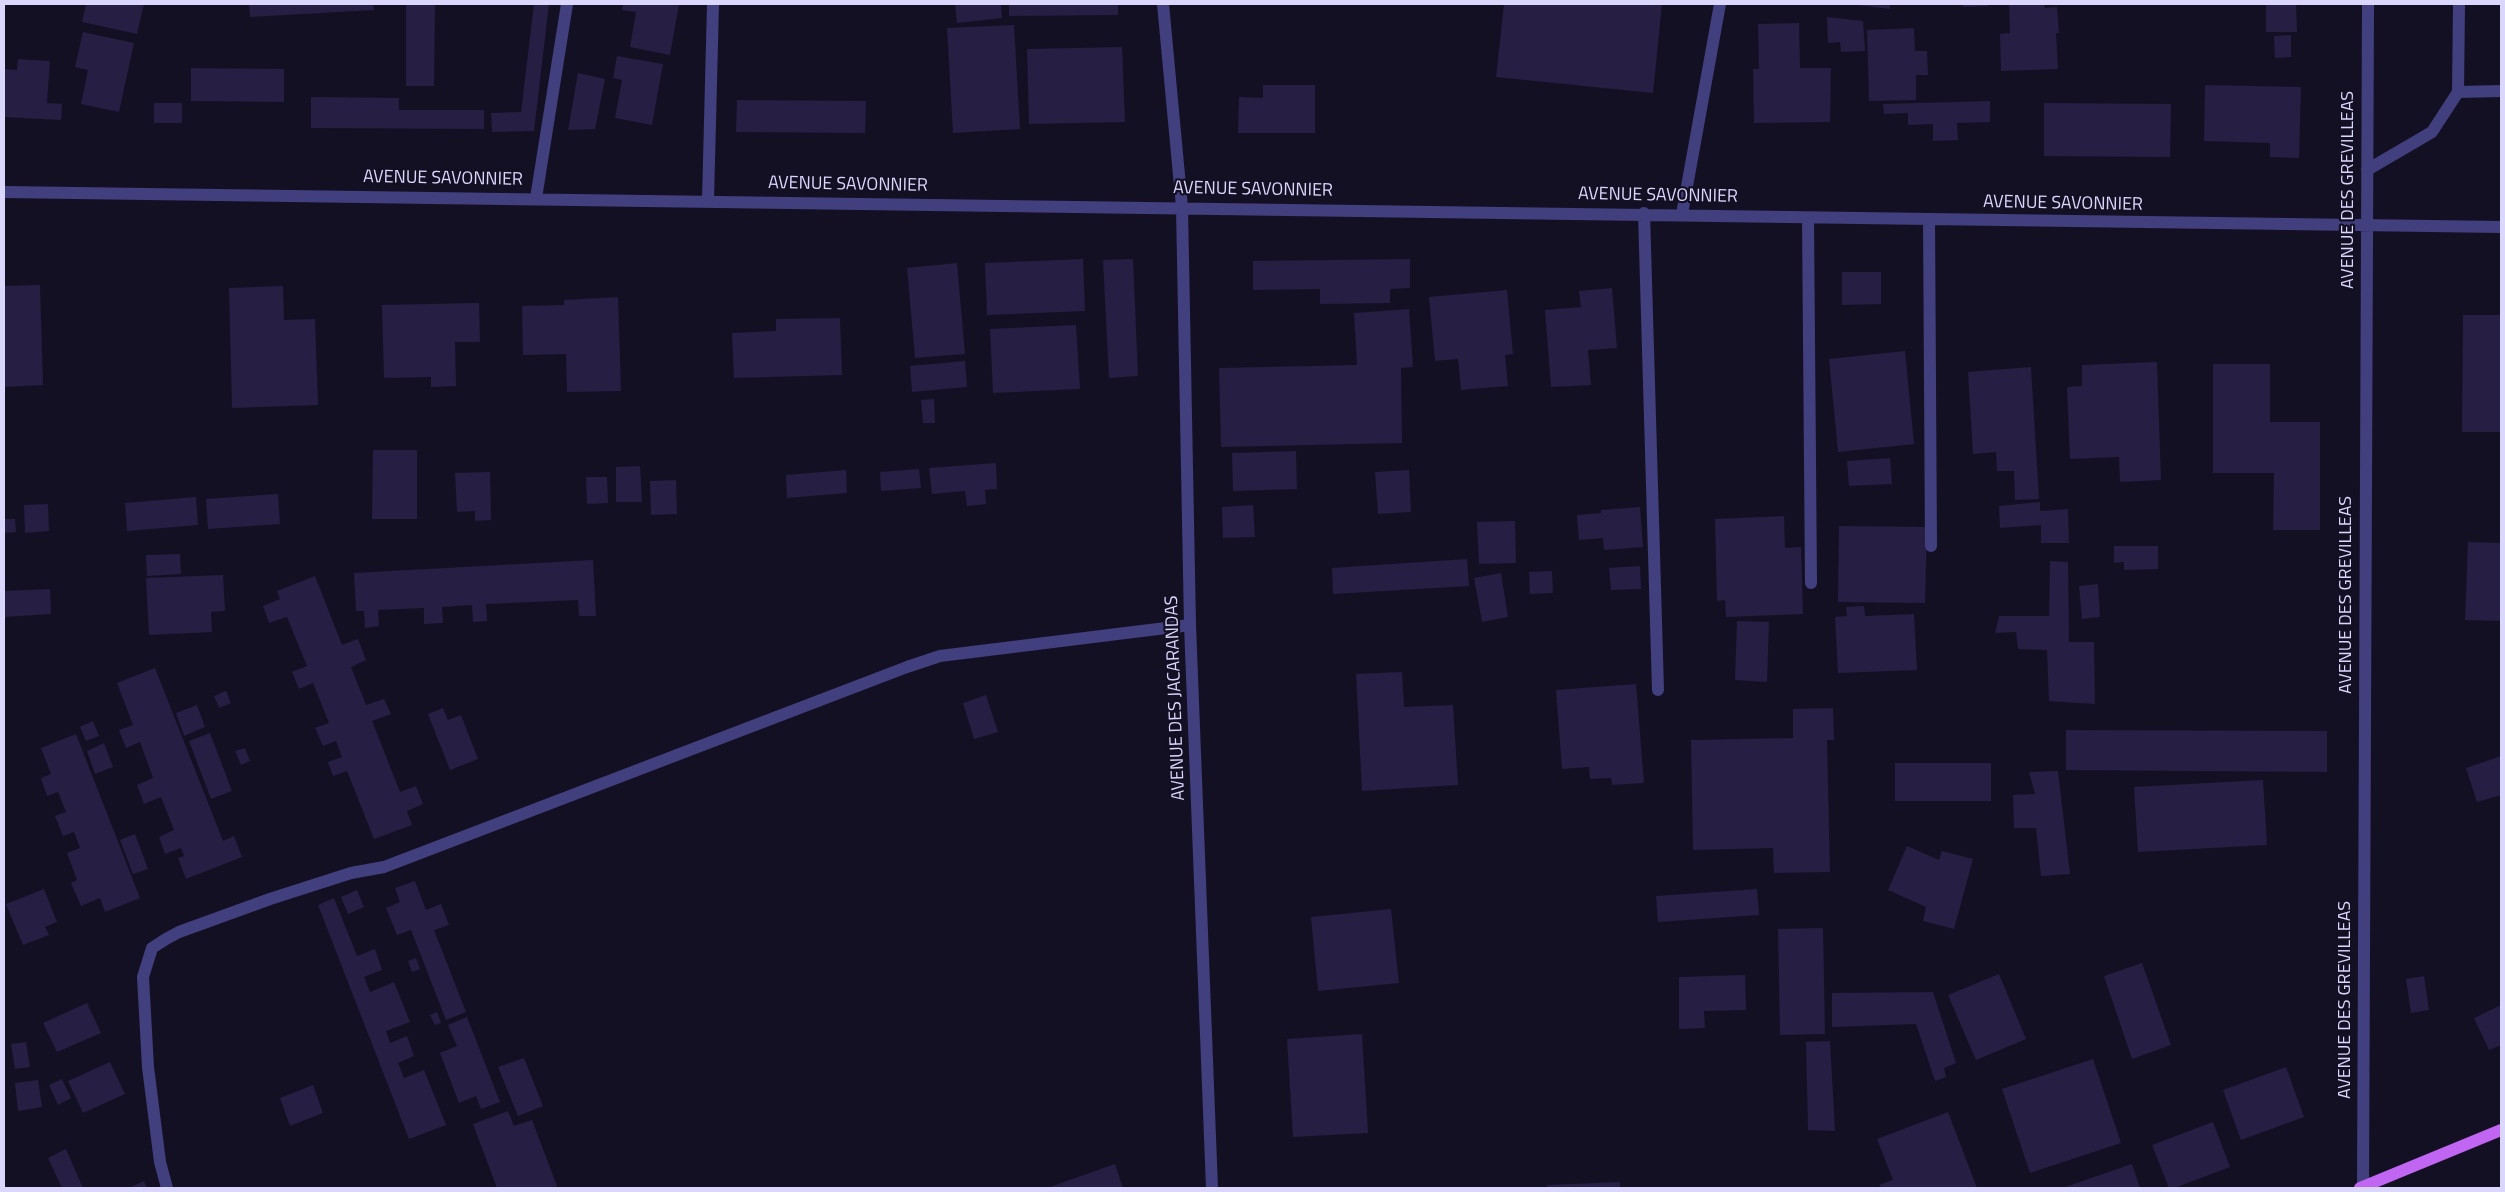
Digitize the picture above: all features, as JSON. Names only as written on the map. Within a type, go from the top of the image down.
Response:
[{"type":"main road","points":[[2362,1188],[2501,1130]]},
{"type":"street","points":[[536,198],[567,4]]},
{"type":"street","points":[[708,200],[713,4]]},
{"type":"street","name":"AVENUE DES JACARANDAS","points":[[1164,4],[1182,207],[1190,625],[1212,1188]]},
{"type":"street","points":[[1682,214],[1720,4]]},
{"type":"street","name":"AVENUE DES GREVILLEAS","points":[[2362,1188],[2368,4]]},
{"type":"street","points":[[2367,170],[2432,132],[2458,92],[2459,4]]},
{"type":"street","points":[[2458,92],[2501,91]]},
{"type":"street","name":"AVENUE SAVONNIER","points":[[4,192],[1644,213],[1808,218],[2501,227]]},
{"type":"street","points":[[1644,213],[1658,690]]},
{"type":"street","points":[[1808,218],[1811,583]]},
{"type":"street","points":[[1929,219],[1931,546]]},
{"type":"street","points":[[166,1188],[160,1162],[148,1067],[143,977],[152,948],[172,936],[270,899],[351,873],[384,867],[940,656],[1190,625]]},
{"type":"building","points":[[86,4],[144,4],[137,34],[82,22]]},
{"type":"building","points":[[249,4],[373,4],[374,10],[250,17]]},
{"type":"building","points":[[406,4],[435,4],[434,86],[406,86]]},
{"type":"building","points":[[534,4],[549,4],[534,131],[492,132],[491,113],[521,112]]},
{"type":"building","points":[[623,4],[679,4],[670,55],[630,47],[636,12],[622,10]]},
{"type":"building","points":[[955,4],[1001,4],[1002,18],[957,23]]},
{"type":"building","points":[[1009,4],[1118,4],[1118,15],[1009,16]]},
{"type":"building","points":[[1504,4],[1662,4],[1653,93],[1496,77]]},
{"type":"building","points":[[1849,4],[1890,4],[1890,9]]},
{"type":"building","points":[[1963,4],[1988,4],[1988,6],[1963,7]]},
{"type":"building","points":[[2009,4],[2044,4],[2045,8],[2057,7],[2059,33],[2056,33],[2058,69],[2001,71],[2000,34],[2010,33]]},
{"type":"building","points":[[2266,4],[2296,4],[2297,32],[2266,32]]},
{"type":"building","points":[[1827,17],[1863,21],[1865,51],[1841,52],[1840,42],[1828,43]]},
{"type":"building","points":[[1799,23],[1800,68],[1831,68],[1830,122],[1754,123],[1753,69],[1759,69],[1758,24]]},
{"type":"building","points":[[1014,25],[1020,129],[953,133],[947,28]]},
{"type":"building","points":[[1914,28],[1915,51],[1927,51],[1928,75],[1916,75],[1916,100],[1869,101],[1867,30]]},
{"type":"building","points":[[83,32],[134,43],[119,112],[81,104],[88,70],[75,67]]},
{"type":"building","points":[[2291,35],[2291,57],[2275,58],[2274,36]]},
{"type":"building","points":[[1122,47],[1125,122],[1029,124],[1027,49]]},
{"type":"building","points":[[617,56],[663,64],[652,125],[615,118],[622,80],[613,78]]},
{"type":"building","points":[[18,59],[50,61],[47,103],[62,104],[61,120],[4,117],[4,69],[17,70]]},
{"type":"building","points":[[191,68],[284,69],[284,102],[191,101]]},
{"type":"building","points":[[578,73],[605,79],[595,129],[568,130]]},
{"type":"building","points":[[1263,85],[1315,85],[1315,133],[1238,133],[1239,97],[1263,98]]},
{"type":"building","points":[[2205,85],[2301,87],[2299,158],[2270,157],[2270,143],[2204,141]]},
{"type":"building","points":[[311,97],[399,98],[399,110],[484,110],[484,129],[311,128]]},
{"type":"building","points":[[737,100],[866,101],[865,133],[736,132]]},
{"type":"building","points":[[1990,101],[1990,122],[1957,123],[1958,140],[1933,141],[1933,124],[1908,125],[1908,113],[1884,114],[1883,104]]},
{"type":"building","points":[[154,103],[182,103],[182,123],[154,123]]},
{"type":"building","points":[[2044,103],[2171,104],[2170,157],[2044,156]]},
{"type":"building","points":[[1083,259],[1085,311],[987,315],[985,263]]},
{"type":"building","points":[[1133,259],[1138,376],[1109,378],[1103,260]]},
{"type":"building","points":[[1410,259],[1410,288],[1390,289],[1390,303],[1320,304],[1320,289],[1253,290],[1253,261]]},
{"type":"building","points":[[957,263],[965,354],[915,358],[907,268]]},
{"type":"building","points":[[1842,272],[1881,272],[1881,304],[1842,305]]},
{"type":"building","points":[[40,285],[43,385],[4,387],[4,286]]},
{"type":"building","points":[[283,286],[284,320],[315,319],[318,405],[232,408],[229,288]]},
{"type":"building","points":[[1612,288],[1617,348],[1588,350],[1591,385],[1551,387],[1545,310],[1581,307],[1579,291]]},
{"type":"building","points":[[1507,290],[1513,354],[1505,355],[1508,386],[1461,390],[1458,359],[1435,361],[1429,297]]},
{"type":"building","points":[[618,297],[621,391],[567,392],[566,354],[523,355],[522,306],[564,305],[564,300]]},
{"type":"building","points":[[479,303],[480,342],[455,342],[456,386],[431,387],[431,377],[384,378],[382,305]]},
{"type":"building","points":[[1409,309],[1413,367],[1401,368],[1402,443],[1221,447],[1219,368],[1357,365],[1354,313]]},
{"type":"building","points":[[2463,315],[2501,315],[2501,432],[2462,432]]},
{"type":"building","points":[[840,318],[842,375],[734,378],[732,333],[776,331],[776,319]]},
{"type":"building","points":[[1076,325],[1080,389],[993,393],[990,329]]},
{"type":"building","points":[[1905,351],[1914,444],[1838,452],[1829,359]]},
{"type":"building","points":[[965,361],[967,387],[912,392],[910,366]]},
{"type":"building","points":[[2157,362],[2161,480],[2120,482],[2119,457],[2070,459],[2067,387],[2082,386],[2082,365]]},
{"type":"building","points":[[2213,364],[2270,364],[2270,422],[2320,422],[2320,530],[2273,530],[2274,473],[2213,473]]},
{"type":"building","points":[[2031,367],[2039,499],[2015,500],[2014,471],[1997,471],[1996,452],[1973,454],[1968,372]]},
{"type":"building","points":[[934,399],[935,423],[923,423],[921,400]]},
{"type":"building","points":[[373,450],[417,450],[417,519],[372,519]]},
{"type":"building","points":[[1296,451],[1297,489],[1233,491],[1232,453]]},
{"type":"building","points":[[1890,458],[1892,484],[1849,486],[1847,461]]},
{"type":"building","points":[[996,463],[997,489],[985,490],[986,504],[967,506],[965,491],[932,494],[929,468]]},
{"type":"building","points":[[640,466],[642,502],[616,502],[616,467]]},
{"type":"building","points":[[919,469],[921,488],[881,491],[880,472]]},
{"type":"building","points":[[846,470],[847,493],[787,498],[786,475]]},
{"type":"building","points":[[1409,470],[1411,512],[1378,514],[1375,472]]},
{"type":"building","points":[[490,472],[491,520],[475,521],[475,511],[457,512],[455,473]]},
{"type":"building","points":[[586,477],[607,477],[608,503],[587,504]]},
{"type":"building","points":[[676,480],[677,514],[651,515],[650,481]]},
{"type":"building","points":[[278,494],[280,524],[208,529],[206,499]]},
{"type":"building","points":[[196,497],[198,525],[127,531],[125,503]]},
{"type":"building","points":[[2040,502],[2040,511],[2068,509],[2069,543],[2041,543],[2041,525],[2000,528],[1999,506]]},
{"type":"building","points":[[48,504],[49,531],[25,533],[24,505]]},
{"type":"building","points":[[1253,505],[1255,537],[1223,538],[1222,507]]},
{"type":"building","points":[[1640,507],[1643,547],[1604,550],[1603,538],[1579,540],[1577,515],[1601,513],[1601,510]]},
{"type":"building","points":[[1784,516],[1785,548],[1801,547],[1803,614],[1726,617],[1725,600],[1717,601],[1715,519]]},
{"type":"building","points":[[4,519],[15,519],[16,532],[4,533]]},
{"type":"building","points":[[1515,521],[1516,563],[1479,564],[1477,522]]},
{"type":"building","points":[[1839,526],[1927,527],[1925,603],[1838,602]]},
{"type":"building","points":[[2468,542],[2501,543],[2501,621],[2465,620]]},
{"type":"building","points":[[2114,546],[2158,546],[2158,569],[2124,570],[2124,562],[2114,563]]},
{"type":"building","points":[[180,554],[181,574],[147,576],[146,555]]},
{"type":"building","points":[[1467,559],[1469,586],[1333,594],[1332,568]]},
{"type":"building","points":[[593,560],[596,616],[579,616],[578,600],[486,604],[487,621],[473,622],[472,605],[442,607],[443,623],[424,624],[424,608],[378,610],[379,626],[365,628],[364,611],[356,611],[354,573]]},
{"type":"building","points":[[2050,561],[2068,562],[2069,642],[2094,642],[2095,704],[2049,701],[2047,650],[2018,649],[2016,632],[1995,633],[1999,616],[2049,616]]},
{"type":"building","points":[[1640,566],[1641,589],[1611,590],[1609,568]]},
{"type":"building","points":[[1552,571],[1553,593],[1530,594],[1529,572]]},
{"type":"building","points":[[1501,573],[1508,617],[1482,622],[1474,578]]},
{"type":"building","points":[[223,575],[225,611],[211,612],[212,632],[149,635],[146,578]]},
{"type":"building","points":[[315,576],[342,645],[358,639],[366,660],[351,667],[366,705],[384,699],[391,714],[372,721],[400,792],[416,786],[423,804],[407,811],[412,825],[374,839],[347,771],[333,776],[328,762],[342,757],[336,741],[323,746],[315,728],[329,723],[313,683],[299,689],[292,672],[307,666],[287,617],[269,623],[263,606],[280,599],[277,591]]},
{"type":"building","points":[[2098,584],[2100,617],[2082,619],[2079,586]]},
{"type":"building","points":[[50,589],[51,614],[4,617],[4,591]]},
{"type":"building","points":[[1864,606],[1865,616],[1914,614],[1917,670],[1838,673],[1835,617],[1847,616],[1846,607]]},
{"type":"building","points":[[1737,621],[1769,622],[1767,682],[1735,680]]},
{"type":"building","points":[[155,668],[223,841],[234,836],[242,857],[186,879],[178,858],[184,856],[181,848],[165,854],[159,837],[174,830],[161,797],[144,804],[137,785],[153,778],[140,742],[126,748],[119,730],[133,725],[117,683]]},
{"type":"building","points":[[1402,672],[1404,707],[1453,705],[1458,785],[1362,791],[1356,674]]},
{"type":"building","points":[[1636,684],[1644,783],[1612,785],[1611,778],[1590,779],[1589,767],[1562,769],[1556,690]]},
{"type":"building","points":[[226,691],[231,703],[219,708],[214,696]]},
{"type":"building","points":[[986,695],[998,732],[974,739],[963,703]]},
{"type":"building","points":[[197,705],[205,727],[184,736],[176,713]]},
{"type":"building","points":[[443,708],[448,720],[461,715],[478,759],[450,770],[428,714]]},
{"type":"building","points":[[1833,708],[1834,740],[1827,740],[1830,872],[1774,873],[1773,848],[1693,850],[1691,740],[1793,738],[1793,709]]},
{"type":"building","points":[[93,721],[99,736],[86,741],[80,727]]},
{"type":"building","points":[[2066,730],[2327,731],[2327,772],[2066,770]]},
{"type":"building","points":[[210,733],[232,791],[211,799],[189,741]]},
{"type":"building","points":[[76,734],[140,898],[105,912],[100,898],[81,906],[71,883],[77,880],[67,853],[80,848],[74,832],[63,836],[55,816],[66,812],[58,792],[47,796],[41,778],[51,774],[41,748]]},
{"type":"building","points":[[104,743],[113,767],[95,774],[87,751]]},
{"type":"building","points":[[245,748],[250,761],[241,765],[235,751]]},
{"type":"building","points":[[2501,756],[2501,795],[2477,802],[2466,768]]},
{"type":"building","points":[[1895,763],[1991,763],[1991,801],[1895,801]]},
{"type":"building","points":[[2058,771],[2070,874],[2041,876],[2036,828],[2014,828],[2013,795],[2035,794],[2029,772]]},
{"type":"building","points":[[2263,780],[2267,845],[2138,852],[2134,787]]},
{"type":"building","points":[[135,834],[148,869],[133,874],[120,840]]},
{"type":"building","points":[[1907,846],[1939,860],[1942,851],[1973,859],[1954,929],[1923,921],[1926,907],[1888,890]]},
{"type":"building","points":[[415,881],[426,910],[441,904],[449,925],[434,930],[466,1012],[446,1020],[411,930],[397,935],[386,908],[400,902],[395,888]]},
{"type":"building","points":[[44,889],[57,922],[45,927],[49,935],[23,945],[6,904]]},
{"type":"building","points":[[1757,889],[1759,915],[1658,922],[1656,896]]},
{"type":"building","points":[[357,890],[364,907],[348,914],[341,897]]},
{"type":"building","points":[[334,898],[357,956],[375,949],[382,970],[364,977],[370,992],[394,982],[410,1022],[386,1031],[390,1043],[407,1036],[414,1056],[398,1063],[404,1078],[424,1070],[446,1125],[409,1139],[318,905]]},
{"type":"building","points":[[1391,909],[1399,983],[1318,991],[1311,917]]},
{"type":"building","points":[[1823,928],[1825,1034],[1780,1035],[1778,929]]},
{"type":"building","points":[[416,958],[420,969],[412,972],[408,961]]},
{"type":"building","points":[[2142,963],[2171,1045],[2132,1059],[2104,976]]},
{"type":"building","points":[[1999,974],[2026,1039],[1976,1060],[1948,995]]},
{"type":"building","points":[[1745,975],[1746,1010],[1704,1011],[1705,1028],[1679,1029],[1679,977]]},
{"type":"building","points":[[2424,976],[2429,1010],[2411,1013],[2406,979]]},
{"type":"building","points":[[1933,992],[1956,1063],[1944,1068],[1946,1077],[1935,1081],[1916,1024],[1832,1027],[1832,993]]},
{"type":"building","points":[[87,1003],[101,1033],[57,1052],[43,1023]]},
{"type":"building","points":[[2501,1005],[2501,1045],[2489,1050],[2474,1018]]},
{"type":"building","points":[[437,1012],[441,1023],[435,1025],[430,1015]]},
{"type":"building","points":[[467,1017],[500,1102],[481,1109],[476,1096],[459,1103],[440,1053],[457,1046],[448,1025]]},
{"type":"building","points":[[1362,1034],[1368,1133],[1293,1137],[1287,1039]]},
{"type":"building","points":[[1830,1041],[1835,1131],[1808,1130],[1806,1042]]},
{"type":"building","points":[[26,1042],[30,1067],[15,1069],[11,1044]]},
{"type":"building","points":[[524,1058],[543,1106],[518,1116],[498,1067]]},
{"type":"building","points":[[2093,1059],[2121,1143],[2030,1173],[2002,1089]]},
{"type":"building","points":[[110,1062],[125,1094],[83,1113],[68,1081]]},
{"type":"building","points":[[2286,1067],[2304,1117],[2241,1140],[2223,1090]]},
{"type":"building","points":[[62,1079],[71,1098],[58,1105],[49,1085]]},
{"type":"building","points":[[38,1080],[42,1107],[18,1111],[15,1083]]},
{"type":"building","points":[[313,1085],[323,1113],[290,1126],[280,1098]]},
{"type":"building","points":[[508,1111],[514,1126],[532,1120],[557,1186],[551,1188],[497,1188],[473,1124]]},
{"type":"building","points":[[1948,1112],[1977,1188],[1881,1188],[1879,1185],[1893,1180],[1877,1139]]},
{"type":"building","points":[[2213,1122],[2230,1167],[2174,1188],[2169,1188],[2152,1145]]},
{"type":"building","points":[[66,1149],[83,1188],[62,1188],[48,1158]]},
{"type":"building","points":[[1115,1164],[1123,1188],[1047,1188]]},
{"type":"building","points":[[2132,1164],[2140,1188],[2062,1188]]},
{"type":"building","points":[[144,1181],[147,1188],[129,1188]]},
{"type":"building","points":[[1620,1182],[1620,1188],[1547,1188],[1547,1185]]}]
